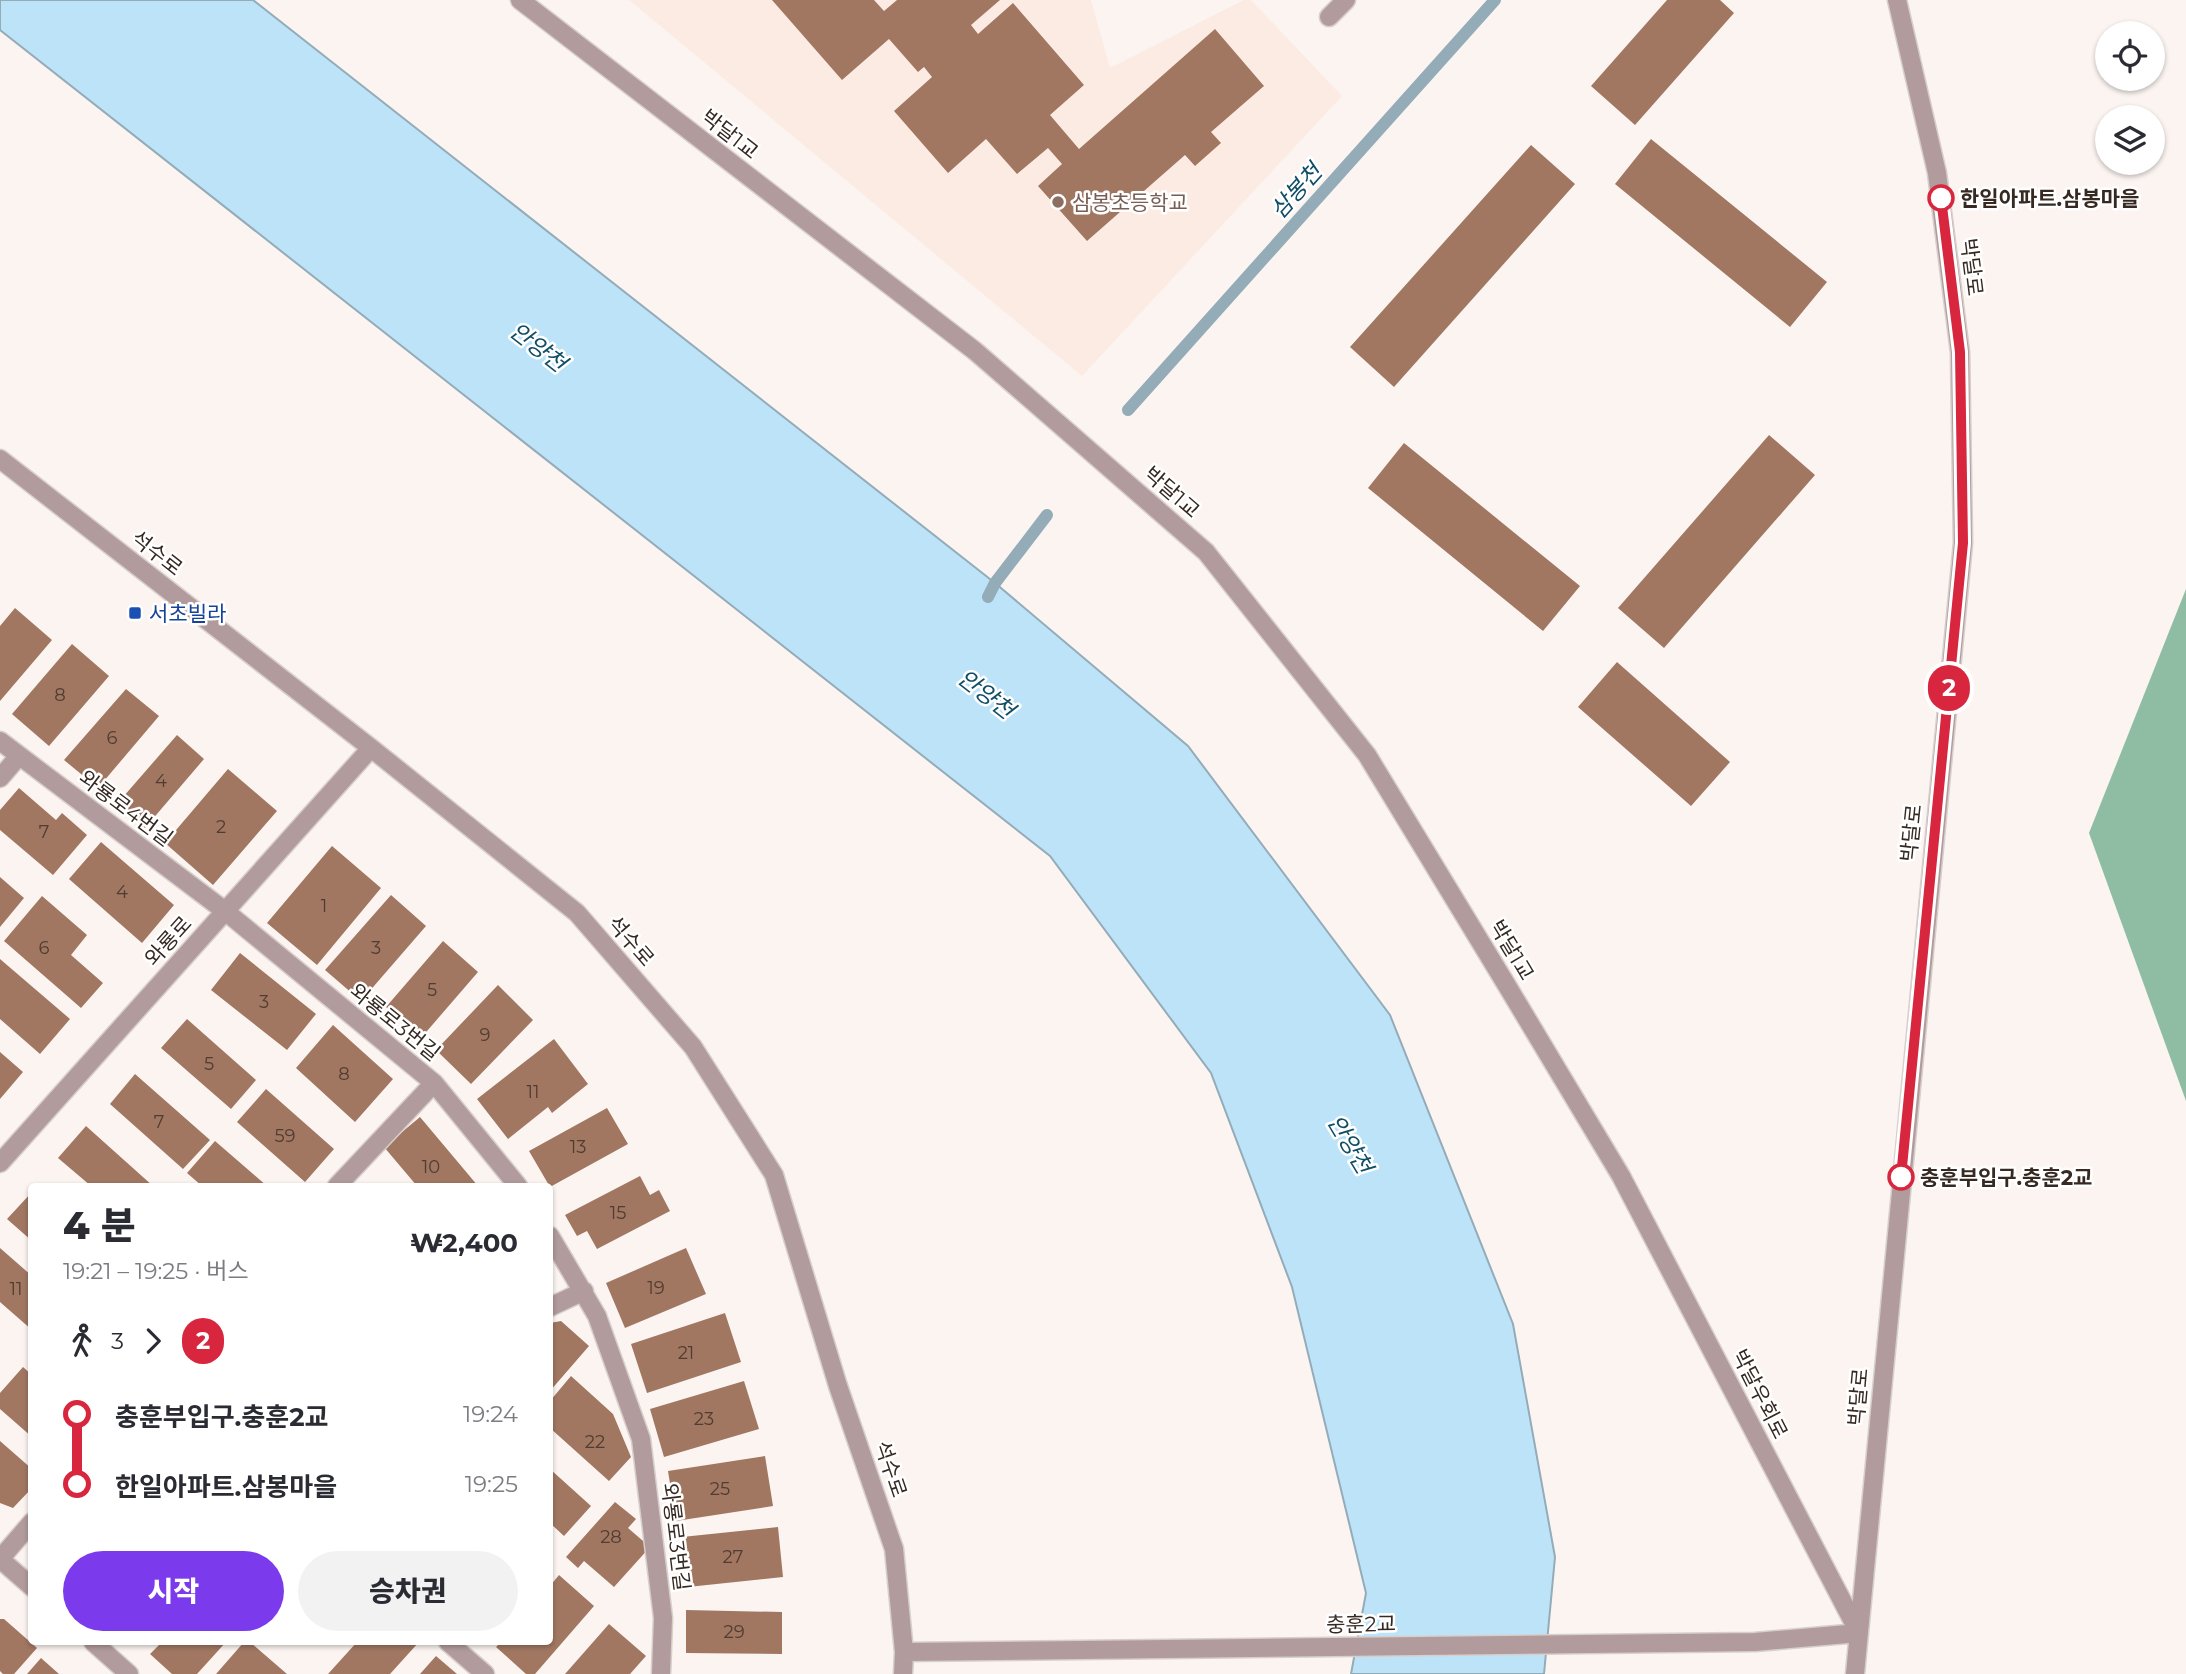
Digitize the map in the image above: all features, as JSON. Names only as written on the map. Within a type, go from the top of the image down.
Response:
[{"type":"street","name":"박달1교","points":[[520,0],[975,351],[1206,552],[1367,755],[1621,1176]]},
{"type":"street","points":[[1329,18],[1346,0]]},
{"type":"street","points":[[1898,0],[1903,0]]},
{"type":"street","name":"박달로","points":[[1854,1674],[1963,543],[1960,352],[1937,173],[1898,0]]},
{"type":"street","name":"석수로","points":[[0,459],[371,748],[577,914],[693,1047],[774,1174],[838,1386],[894,1549],[904,1653],[902,1674]]},
{"type":"street","name":"와룡로4번길","points":[[0,741],[225,911]]},
{"type":"street","name":"와룡로","points":[[0,1163],[371,748]]},
{"type":"street","points":[[0,778],[19,756]]},
{"type":"street","name":"와룡로3번길","points":[[225,911],[434,1083],[516,1183]]},
{"type":"street","points":[[340,1183],[434,1083]]},
{"type":"street","name":"박달우회로","points":[[1621,1176],[1859,1633]]},
{"type":"street","name":"와룡로3번길","points":[[553,1242],[597,1316],[641,1439],[663,1618],[661,1674]]},
{"type":"street","points":[[553,1306],[584,1291]]},
{"type":"street","points":[[28,1527],[0,1559],[28,1584]]},
{"type":"street","name":"충훈2교","points":[[904,1653],[1755,1642],[1859,1633]]},
{"type":"street","points":[[96,1645],[129,1674]]},
{"type":"street","points":[[451,1645],[485,1674]]},
{"type":"shaded area","name":"삼봉초등학교","points":[[629,0],[1091,0],[1110,68],[1244,0],[1251,0],[1342,96],[1082,376]]},
{"type":"green space","points":[[2186,589],[2186,1101],[2089,833]]},
{"type":"water","name":"안양천","points":[[0,0],[253,0],[995,583],[1188,746],[1390,1015],[1513,1324],[1555,1557],[1544,1674],[1351,1674],[1366,1593],[1292,1287],[1211,1073],[1050,856],[0,30]]},
{"type":"building","points":[[772,0],[874,0],[884,11],[897,0],[1000,0],[971,25],[978,34],[1013,3],[1084,85],[1050,115],[1079,149],[1215,29],[1264,86],[1211,132],[1221,143],[1195,166],[1185,155],[1087,241],[1038,186],[1062,164],[1048,148],[1017,174],[986,139],[948,173],[894,111],[932,77],[924,67],[918,72],[889,39],[842,80]]},
{"type":"building","points":[[1667,0],[1720,0],[1734,13],[1635,125],[1591,86]]},
{"type":"building","points":[[1651,139],[1827,282],[1790,327],[1615,184]]},
{"type":"building","points":[[1531,145],[1575,184],[1394,387],[1350,347]]},
{"type":"building","points":[[1769,435],[1815,475],[1664,648],[1618,608]]},
{"type":"building","points":[[1404,443],[1580,586],[1543,631],[1368,488]]},
{"type":"building","points":[[15,608],[52,640],[0,701],[0,626]]},
{"type":"building","points":[[72,644],[109,676],[49,746],[12,714]]},
{"type":"building","points":[[1617,662],[1730,762],[1691,806],[1578,707]]},
{"type":"building","points":[[126,689],[159,716],[98,788],[64,760]]},
{"type":"building","points":[[177,735],[204,759],[145,828],[117,804]]},
{"type":"building","points":[[228,769],[277,811],[213,885],[165,843]]},
{"type":"building","points":[[19,788],[56,820],[62,813],[87,835],[53,875],[0,830],[0,810]]},
{"type":"building","points":[[101,842],[174,905],[142,943],[69,879]]},
{"type":"building","points":[[332,846],[381,888],[317,965],[267,923]]},
{"type":"building","points":[[0,877],[24,898],[0,927]]},
{"type":"building","points":[[391,895],[426,926],[361,1001],[325,970]]},
{"type":"building","points":[[42,896],[87,935],[71,955],[103,983],[81,1008],[4,941]]},
{"type":"building","points":[[443,941],[478,972],[421,1038],[386,1007]]},
{"type":"building","points":[[240,953],[316,1014],[287,1050],[211,990]]},
{"type":"building","points":[[0,959],[70,1019],[40,1054],[0,1019]]},
{"type":"building","points":[[498,985],[533,1020],[471,1084],[436,1050]]},
{"type":"building","points":[[187,1019],[256,1080],[231,1109],[161,1048]]},
{"type":"building","points":[[333,1025],[393,1079],[355,1122],[296,1068]]},
{"type":"building","points":[[554,1039],[588,1084],[552,1113],[548,1107],[508,1139],[477,1099]]},
{"type":"building","points":[[0,1052],[23,1072],[0,1099]]},
{"type":"building","points":[[135,1074],[210,1140],[183,1169],[110,1104]]},
{"type":"building","points":[[266,1089],[334,1149],[305,1182],[237,1122]]},
{"type":"building","points":[[607,1108],[628,1144],[553,1185],[553,1183],[548,1183],[529,1151]]},
{"type":"building","points":[[420,1117],[475,1183],[414,1183],[384,1147]]},
{"type":"building","points":[[86,1126],[150,1183],[87,1183],[58,1158]]},
{"type":"building","points":[[215,1141],[264,1183],[199,1183],[187,1173]]},
{"type":"building","points":[[640,1176],[650,1195],[659,1190],[670,1211],[597,1249],[587,1231],[577,1236],[565,1215]]},
{"type":"building","points":[[28,1196],[28,1237],[7,1219]]},
{"type":"building","points":[[0,1248],[28,1272],[28,1326],[0,1302]]},
{"type":"building","points":[[686,1248],[706,1294],[625,1328],[606,1283]]},
{"type":"building","points":[[725,1313],[741,1362],[647,1393],[631,1344]]},
{"type":"building","points":[[561,1321],[589,1346],[553,1388],[553,1322]]},
{"type":"building","points":[[23,1367],[28,1371],[28,1434],[0,1409],[0,1393]]},
{"type":"building","points":[[571,1376],[613,1414],[631,1457],[609,1481],[553,1431],[553,1397]]},
{"type":"building","points":[[744,1381],[759,1429],[664,1457],[650,1409]]},
{"type":"building","points":[[0,1441],[28,1466],[28,1492],[13,1508],[0,1503]]},
{"type":"building","points":[[765,1456],[773,1506],[676,1521],[668,1471]]},
{"type":"building","points":[[553,1472],[591,1506],[564,1536],[553,1526]]},
{"type":"building","points":[[615,1502],[636,1519],[628,1528],[650,1547],[614,1587],[584,1561],[578,1568],[566,1557]]},
{"type":"building","points":[[778,1527],[783,1577],[688,1587],[682,1537]]},
{"type":"building","points":[[559,1575],[594,1606],[535,1674],[526,1674],[496,1647],[553,1645],[553,1582]]},
{"type":"building","points":[[686,1610],[782,1612],[782,1654],[686,1653]]},
{"type":"building","points":[[0,1619],[4,1619],[28,1640],[28,1645],[37,1648],[14,1674],[3,1674],[0,1671]]},
{"type":"building","points":[[609,1624],[646,1656],[630,1674],[565,1674]]},
{"type":"building","points":[[159,1645],[223,1645],[197,1674],[172,1674],[150,1654]]},
{"type":"building","points":[[241,1645],[253,1645],[287,1674],[216,1674]]},
{"type":"building","points":[[354,1645],[416,1645],[390,1674],[328,1674]]},
{"type":"building","points":[[436,1656],[457,1674],[420,1674]]},
{"type":"building","points":[[41,1658],[59,1674],[27,1674]]},
{"type":"waterway","name":"삼봉천","points":[[1128,410],[1495,0]]},
{"type":"waterway","name":"삼봉천","points":[[988,597],[995,583],[1047,515]]},
{"type":"bus line","name":"2","points":[[1901,1177],[1963,543],[1960,352],[1941,198]]},
{"type":"place","name":"한일아파트.삼봉마을","points":[[1941,198]]},
{"type":"place","name":"삼봉초등학교","points":[[1058,202]]},
{"type":"place","name":"서초빌라","points":[[135,613]]},
{"type":"place","name":"충훈부입구.충훈2교","points":[[1901,1177]]}]
